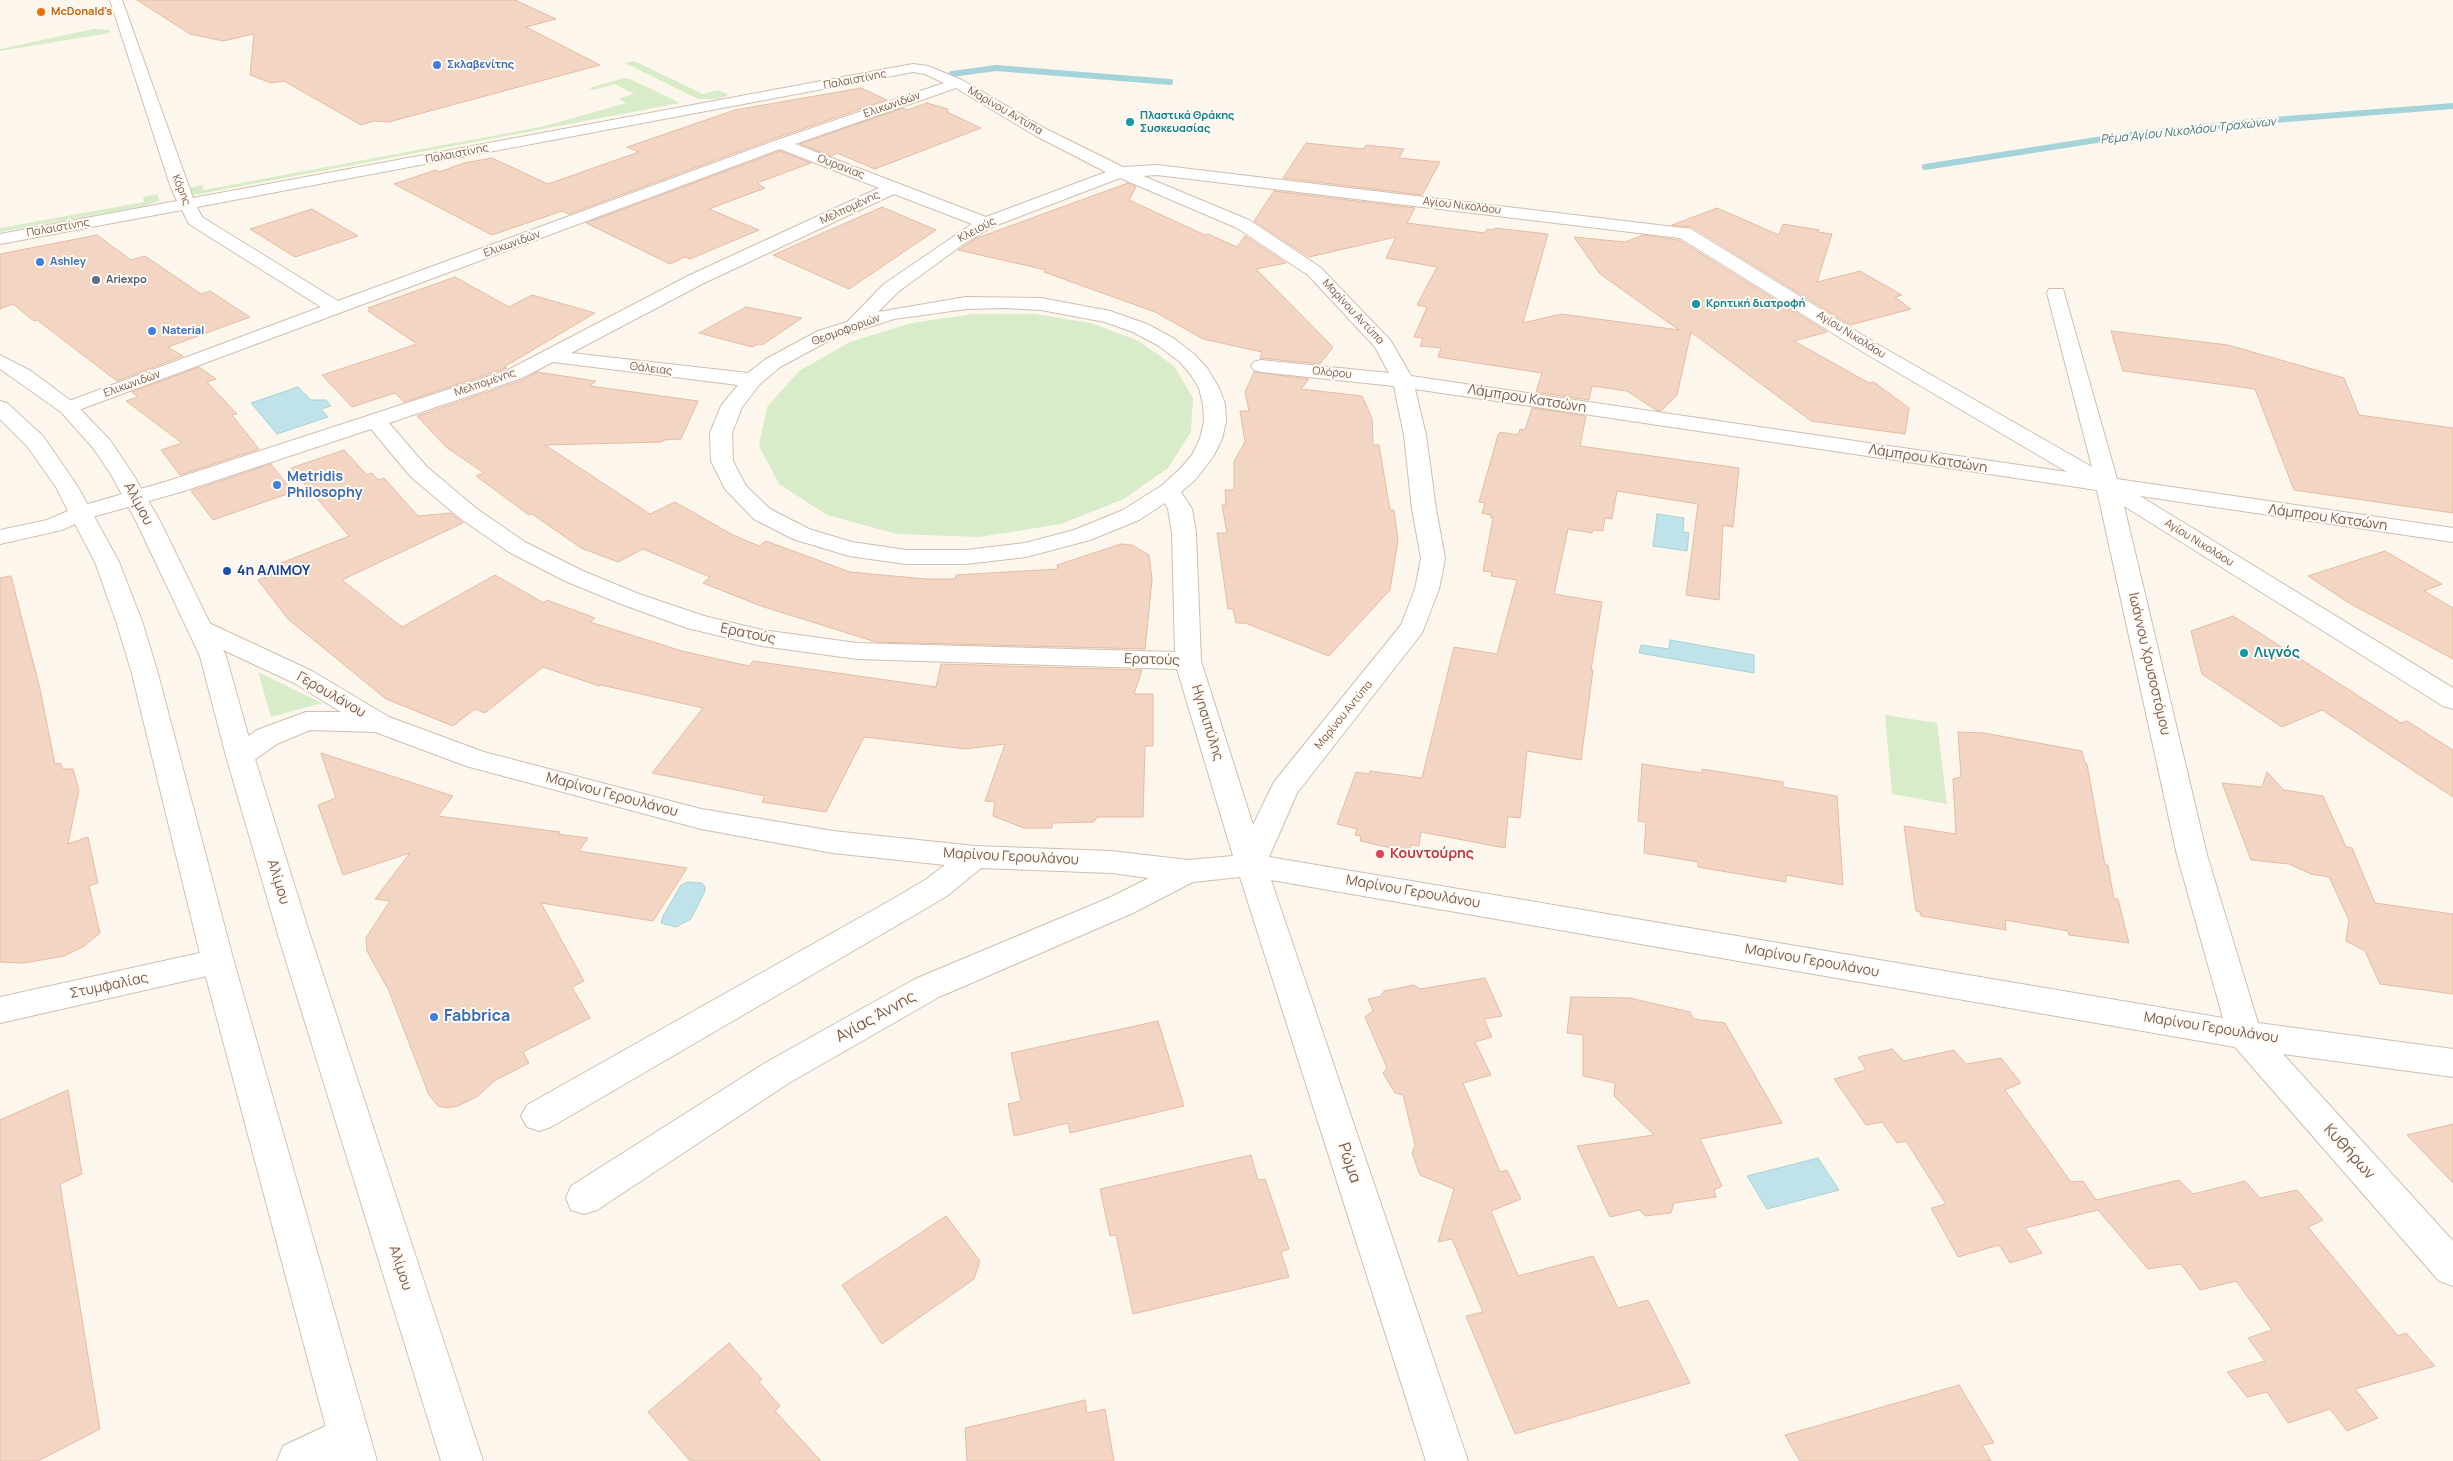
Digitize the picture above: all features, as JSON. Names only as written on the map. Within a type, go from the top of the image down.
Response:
[{"type":"street","name":"Κόρης","points":[[116,0],[186,204],[195,220],[337,309]]},
{"type":"street","name":"Παλαιστίνης","points":[[0,238],[913,68]]},
{"type":"street","name":"Μαρίνου Αντύπα","points":[[913,68],[928,70],[957,83],[1042,133],[1120,172],[1243,224],[1314,271],[1384,345],[1403,381],[1415,435],[1424,509],[1433,558],[1428,589],[1413,628],[1284,789],[1251,865]]},
{"type":"street","name":"Ελικωνιδών","points":[[68,408],[780,144],[957,83]]},
{"type":"street","name":"Ουρανίας","points":[[780,144],[986,223]]},
{"type":"street","name":"Αγίου Νικολάου","points":[[1120,172],[1157,170],[1685,234],[1870,348],[2108,486],[2453,700]]},
{"type":"street","name":"Κλειούς","points":[[855,324],[892,288],[956,241],[986,223],[1120,172]]},
{"type":"street","name":"Μελπομένης","points":[[82,513],[135,498],[515,374],[697,279],[895,188]]},
{"type":"street","name":"Ιωάννου Χρυσοστόμου","points":[[2056,293],[2108,486],[2192,855],[2245,1034]]},
{"type":"street","name":"Θεσμοφοριών","points":[[966,303],[1041,304],[1110,317],[1140,328],[1166,342],[1187,358],[1200,372],[1209,388],[1214,404],[1215,421],[1210,439],[1202,456],[1188,474],[1169,491],[1131,515],[1082,535],[1026,550],[966,557],[906,556],[849,549],[801,534],[762,514],[736,489],[722,461],[721,433],[732,406],[753,380],[773,363],[798,348],[855,324],[928,307],[966,303]]},
{"type":"street","name":"Θάλειας","points":[[550,356],[654,370],[753,380]]},
{"type":"street","name":"Αλίμου","points":[[0,361],[24,375],[68,408],[102,445],[135,498],[214,656],[240,756],[294,935],[462,1461]]},
{"type":"street","name":"Ολόρου","points":[[1261,366],[1403,381]]},
{"type":"street","name":"Λάμπρου Κατσώνη","points":[[1403,381],[2453,536]]},
{"type":"street","points":[[0,407],[35,441],[67,486],[82,513],[107,562],[130,624],[147,683],[218,962],[352,1449],[298,1461]]},
{"type":"street","name":"Ερατούς","points":[[374,419],[420,472],[469,514],[517,547],[574,576],[630,600],[696,622],[762,638],[856,651],[1188,661]]},
{"type":"street","name":"Ηγησιπύλης","points":[[1169,491],[1180,509],[1184,533],[1188,661],[1251,865]]},
{"type":"street","points":[[0,524],[48,514],[82,513]]},
{"type":"street","points":[[0,537],[54,525],[82,513]]},
{"type":"street","name":"Γερουλάνου","points":[[202,630],[304,678],[379,723]]},
{"type":"street","name":"Γερουλάνου","points":[[240,756],[268,737],[306,721],[379,723]]},
{"type":"street","name":"Μαρίνου Γερουλάνου","points":[[379,723],[476,759],[701,819],[833,842],[975,857],[1111,862],[1188,871],[1251,865],[2245,1034],[2453,1063]]},
{"type":"street","points":[[539,1116],[936,888],[975,857]]},
{"type":"street","name":"Ρώμα","points":[[1251,865],[1447,1461]]},
{"type":"street","name":"Αγίας Άννης","points":[[584,1198],[777,1073],[927,988],[1122,905],[1188,871]]},
{"type":"street","name":"Στυμφαλίας","points":[[0,1010],[218,962]]},
{"type":"street","name":"Κυθήρων","points":[[2245,1034],[2453,1268]]},
{"type":"green space","points":[[94,29],[110,30],[109,33],[0,51],[0,49]]},
{"type":"green space","points":[[634,61],[703,94],[718,90],[727,94],[727,96],[717,99],[698,99],[625,63]]},
{"type":"green space","points":[[624,78],[630,79],[680,103],[189,196],[189,188],[202,185],[204,190],[545,126],[626,103],[619,99],[634,94],[615,84],[594,90],[589,88]]},
{"type":"green space","points":[[158,194],[159,201],[144,206],[0,232],[0,228],[144,202],[143,197]]},
{"type":"green space","points":[[973,314],[1034,314],[1091,323],[1139,341],[1174,366],[1193,398],[1191,432],[1168,468],[1124,499],[1061,524],[979,537],[897,534],[827,515],[779,484],[759,446],[767,407],[799,371],[850,342],[912,323]]},
{"type":"green space","points":[[258,672],[322,703],[271,717]]},
{"type":"green space","points":[[1885,715],[1937,723],[1947,804],[1892,794]]},
{"type":"water","points":[[298,387],[311,400],[326,400],[331,406],[321,409],[328,417],[277,434],[251,403]]},
{"type":"water","points":[[1657,514],[1684,518],[1683,532],[1689,533],[1687,551],[1653,546]]},
{"type":"water","points":[[1670,640],[1754,655],[1754,673],[1639,653],[1641,645],[1669,649]]},
{"type":"water","points":[[688,882],[702,883],[705,887],[705,891],[691,919],[676,927],[661,923],[681,885]]},
{"type":"water","points":[[1818,1158],[1839,1190],[1767,1209],[1747,1176]]},
{"type":"building","name":"Σκλαβενίτης","points":[[137,0],[515,0],[556,19],[526,27],[600,65],[389,122],[374,121],[361,125],[284,81],[271,83],[250,75],[254,34],[223,41],[190,34]]},
{"type":"building","points":[[861,88],[887,100],[773,139],[569,214],[562,211],[492,235],[394,184],[436,170],[439,172],[464,163],[492,158],[548,184],[639,152],[627,147],[735,110]]},
{"type":"building","points":[[927,103],[948,109],[947,112],[981,128],[875,169],[837,153],[831,156],[800,144],[903,108],[907,110]]},
{"type":"building","points":[[1306,143],[1363,149],[1366,145],[1404,149],[1399,158],[1440,162],[1422,195],[1283,178]]},
{"type":"building","points":[[780,151],[811,163],[757,183],[765,188],[709,209],[759,230],[690,259],[685,257],[670,264],[586,223]]},
{"type":"building","points":[[1128,183],[1136,187],[1129,200],[1205,235],[1208,234],[1237,247],[1245,236],[1286,263],[1256,269],[1333,347],[1320,364],[1260,358],[1262,352],[1203,339],[1155,312],[1044,272],[1046,270],[958,250],[977,238]]},
{"type":"building","points":[[1274,191],[1415,208],[1407,223],[1485,233],[1487,229],[1494,230],[1495,228],[1548,234],[1523,323],[1561,314],[1679,330],[1600,274],[1574,237],[1625,242],[1643,235],[1679,240],[1827,332],[1794,341],[1869,383],[1874,382],[1909,408],[1905,434],[1811,421],[1691,332],[1677,395],[1661,411],[1656,410],[1627,391],[1592,386],[1589,400],[1536,392],[1542,373],[1438,357],[1441,348],[1420,346],[1423,338],[1414,337],[1427,307],[1417,305],[1437,267],[1386,258],[1396,237],[1309,257],[1254,221]]},
{"type":"building","points":[[882,207],[936,230],[849,289],[773,255]]},
{"type":"building","points":[[1717,208],[1779,235],[1783,224],[1832,234],[1817,282],[1860,271],[1902,295],[1895,297],[1911,309],[1850,325],[1692,227],[1672,225]]},
{"type":"building","points":[[312,209],[358,236],[295,257],[250,229]]},
{"type":"building","points":[[97,235],[131,260],[145,256],[201,294],[210,291],[250,317],[168,347],[183,356],[117,381],[13,304],[0,309],[0,254]]},
{"type":"building","points":[[455,277],[509,307],[532,295],[595,313],[504,367],[507,368],[404,402],[395,393],[352,407],[322,375],[417,344],[368,311],[371,310],[368,308]]},
{"type":"building","points":[[746,307],[802,318],[762,345],[758,344],[752,347],[699,333]]},
{"type":"building","points":[[2111,331],[2228,345],[2344,378],[2359,415],[2453,428],[2453,513],[2294,490],[2255,389],[2123,371]]},
{"type":"building","points":[[199,367],[216,379],[207,382],[237,414],[232,415],[259,449],[180,475],[161,450],[182,443],[126,401],[138,397],[132,392]]},
{"type":"building","points":[[537,372],[596,381],[590,386],[698,401],[681,439],[664,440],[662,442],[545,445],[650,514],[675,502],[733,535],[759,546],[766,541],[850,572],[926,579],[955,579],[956,575],[1058,569],[1057,565],[1121,544],[1132,545],[1149,555],[1152,580],[1145,649],[876,642],[761,606],[703,583],[710,577],[643,549],[618,562],[581,548],[532,514],[529,515],[476,476],[484,473],[446,447],[417,416],[523,380]]},
{"type":"building","points":[[1254,372],[1309,379],[1301,389],[1362,396],[1372,418],[1373,445],[1379,445],[1390,510],[1394,510],[1398,540],[1390,590],[1329,656],[1245,623],[1236,623],[1233,609],[1228,609],[1217,533],[1227,533],[1222,505],[1226,505],[1225,490],[1234,490],[1234,461],[1245,442],[1240,411],[1249,411],[1245,392]]},
{"type":"building","points":[[1532,408],[1586,416],[1580,446],[1739,468],[1733,527],[1723,525],[1719,600],[1686,595],[1698,504],[1617,491],[1612,519],[1605,518],[1603,531],[1593,530],[1592,533],[1568,529],[1554,594],[1602,602],[1591,670],[1593,670],[1581,760],[1527,751],[1520,818],[1508,817],[1505,848],[1421,832],[1419,846],[1411,845],[1409,852],[1360,841],[1361,836],[1355,835],[1357,829],[1337,824],[1356,772],[1369,774],[1370,771],[1422,778],[1454,647],[1497,654],[1517,580],[1491,576],[1492,572],[1483,571],[1493,518],[1491,518],[1491,515],[1482,513],[1485,503],[1479,502],[1498,435],[1500,432],[1518,435],[1520,429],[1525,430]]},
{"type":"building","points":[[344,450],[367,475],[372,473],[378,480],[384,478],[418,516],[451,513],[463,523],[342,580],[402,627],[495,575],[544,603],[547,600],[595,618],[590,622],[682,651],[749,666],[753,661],[936,687],[941,664],[1142,670],[1134,694],[1153,694],[1153,746],[1145,746],[1143,817],[1097,817],[1094,822],[1052,823],[1052,828],[1024,828],[993,816],[995,802],[985,801],[1005,744],[966,749],[864,737],[826,812],[762,802],[765,796],[652,773],[703,708],[599,686],[543,667],[485,713],[475,709],[453,726],[386,699],[288,619],[258,580],[271,575],[266,569],[349,536],[291,468]]},
{"type":"building","points":[[271,464],[293,492],[213,520],[191,491]]},
{"type":"building","points":[[2385,551],[2442,584],[2424,591],[2453,608],[2453,659],[2349,603],[2308,576]]},
{"type":"building","points":[[11,576],[40,689],[55,764],[60,763],[63,769],[73,769],[79,790],[68,844],[88,837],[98,883],[89,886],[100,933],[83,947],[64,956],[24,963],[0,962],[0,578]]},
{"type":"building","name":"Λιγνός","points":[[2233,616],[2401,723],[2407,721],[2453,750],[2453,797],[2322,710],[2282,727],[2202,674],[2191,631]]},
{"type":"building","points":[[1958,732],[1984,733],[2082,751],[2085,763],[2087,764],[2105,865],[2108,865],[2114,899],[2118,899],[2129,943],[2069,935],[2068,931],[2005,920],[2006,930],[1921,916],[1920,912],[1916,911],[1904,826],[1956,834],[1953,779],[1961,777]]},
{"type":"building","points":[[321,753],[453,796],[438,816],[560,832],[558,834],[588,838],[579,851],[687,868],[653,921],[541,903],[584,981],[572,987],[590,1018],[523,1052],[529,1063],[494,1081],[478,1096],[458,1106],[446,1108],[438,1106],[429,1095],[389,991],[367,951],[366,938],[390,901],[375,899],[410,853],[343,875],[318,805],[336,798]]},
{"type":"building","points":[[1642,764],[1702,773],[1702,769],[1783,782],[1783,787],[1837,796],[1843,885],[1786,875],[1786,882],[1698,867],[1698,862],[1644,853],[1646,822],[1638,821]]},
{"type":"building","points":[[2267,772],[2284,790],[2323,796],[2346,847],[2352,848],[2375,903],[2453,914],[2453,994],[2380,984],[2365,951],[2346,941],[2349,920],[2329,877],[2311,874],[2289,864],[2251,860],[2222,783],[2262,787]]},
{"type":"building","points":[[1485,978],[1502,1016],[1484,1019],[1492,1037],[1475,1042],[1491,1075],[1463,1083],[1500,1172],[1507,1170],[1521,1199],[1491,1211],[1518,1276],[1593,1256],[1618,1308],[1648,1300],[1690,1383],[1515,1434],[1466,1316],[1483,1312],[1452,1239],[1438,1242],[1454,1189],[1420,1175],[1412,1153],[1415,1145],[1403,1095],[1395,1093],[1383,1073],[1387,1068],[1365,1017],[1373,1011],[1368,999],[1381,996],[1384,991],[1414,985],[1420,989]]},
{"type":"building","points":[[1571,997],[1630,998],[1690,1012],[1693,1019],[1725,1023],[1782,1123],[1700,1139],[1722,1186],[1714,1190],[1716,1197],[1674,1203],[1671,1213],[1645,1216],[1639,1210],[1610,1217],[1577,1146],[1654,1135],[1614,1096],[1615,1083],[1583,1076],[1583,1035],[1567,1033]]},
{"type":"building","points":[[1158,1021],[1184,1106],[1070,1133],[1068,1123],[1014,1136],[1008,1104],[1021,1101],[1011,1053]]},
{"type":"building","points":[[1892,1049],[1904,1061],[1954,1050],[1966,1064],[2001,1058],[2021,1083],[2005,1090],[2071,1182],[2083,1181],[2096,1200],[2179,1180],[2193,1194],[2245,1181],[2260,1198],[2297,1190],[2323,1220],[2308,1227],[2398,1336],[2406,1333],[2435,1366],[2355,1389],[2378,1418],[2347,1431],[2330,1409],[2288,1423],[2267,1392],[2247,1397],[2227,1372],[2265,1361],[2248,1338],[2272,1330],[2236,1281],[2200,1290],[2181,1264],[2148,1269],[2098,1210],[2025,1228],[2042,1253],[2010,1263],[1999,1245],[1958,1257],[1931,1208],[1946,1204],[1906,1141],[1897,1143],[1882,1122],[1866,1125],[1834,1079],[1866,1070],[1858,1057]]},
{"type":"building","points":[[68,1090],[82,1174],[60,1184],[100,1429],[38,1461],[0,1461],[0,1120]]},
{"type":"building","points":[[2453,1124],[2453,1183],[2407,1135]]},
{"type":"building","points":[[1251,1155],[1258,1180],[1265,1179],[1289,1249],[1281,1252],[1289,1277],[1133,1314],[1116,1235],[1110,1236],[1100,1189]]},
{"type":"building","points":[[946,1216],[980,1261],[974,1279],[882,1344],[842,1285]]},
{"type":"building","points":[[729,1343],[762,1379],[759,1382],[780,1406],[775,1411],[821,1461],[690,1461],[648,1412]]},
{"type":"building","points":[[1959,1385],[1994,1443],[1982,1445],[1991,1461],[1800,1461],[1785,1435]]},
{"type":"building","points":[[1085,1400],[1087,1413],[1105,1409],[1114,1461],[967,1461],[965,1428]]},
{"type":"waterway","name":"Ρέμα Αγίου Νικολάου Τραχώνων","points":[[952,74],[996,68],[1170,82]]},
{"type":"waterway","name":"Ρέμα Αγίου Νικολάου Τραχώνων","points":[[1925,167],[2122,136],[2261,121],[2453,106]]},
{"type":"place","name":"McDonald's","points":[[41,12]]},
{"type":"place","name":"Σκλαβενίτης","points":[[437,65]]},
{"type":"place","name":"Πλαστικά Θράκης Συσκευασίας","points":[[1130,122]]},
{"type":"place","name":"Ashley","points":[[40,262]]},
{"type":"place","name":"Ariexpo","points":[[96,280]]},
{"type":"place","name":"Κρητική διατροφή","points":[[1696,304]]},
{"type":"place","name":"Naterial","points":[[152,331]]},
{"type":"place","name":"Metridis Philosophy","points":[[277,485]]},
{"type":"place","name":"4η ΑΛΙΜΟΥ","points":[[227,571]]},
{"type":"place","name":"Λιγνός","points":[[2244,653]]},
{"type":"place","name":"Κουντούρης","points":[[1380,854]]},
{"type":"place","name":"Fabbrica","points":[[434,1017]]}]
